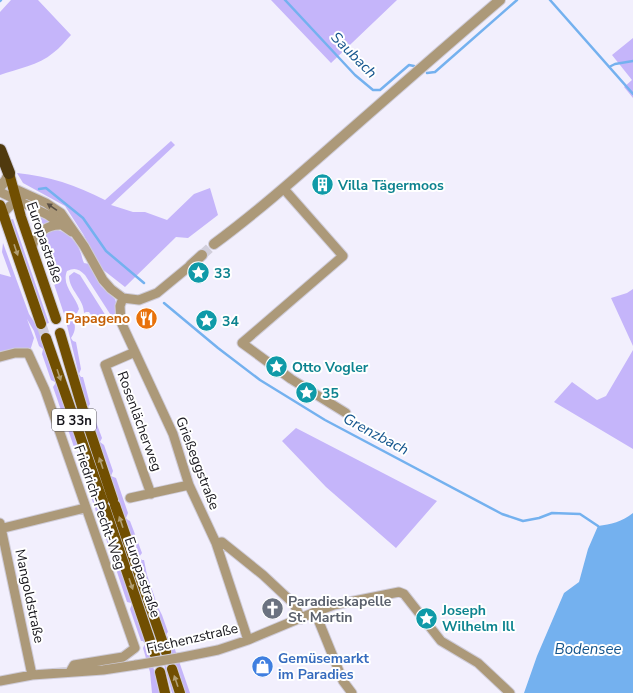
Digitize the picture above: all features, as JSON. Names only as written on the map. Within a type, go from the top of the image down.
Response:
[{"type":"highway","points":[[0,150],[9,173]]},
{"type":"main road","name":"Europastraße","points":[[9,173],[16,200],[56,318]]},
{"type":"main road","points":[[1,210],[41,324]]},
{"type":"main road","name":"Europastraße","points":[[60,333],[82,407],[166,652]]},
{"type":"main road","name":"Europastraße","points":[[46,338],[155,655]]},
{"type":"main road","points":[[172,669],[180,693]]},
{"type":"main road","points":[[160,672],[166,693]]},
{"type":"street","points":[[214,244],[253,216],[284,190],[426,63],[500,0]]},
{"type":"street","points":[[1,187],[9,173]]},
{"type":"street","points":[[1,187],[13,188],[32,196],[50,205],[61,213],[84,246],[103,280],[111,290],[123,298],[139,300],[157,293],[202,255]]},
{"type":"street","points":[[1,187],[16,200],[48,215],[75,233]]},
{"type":"street","points":[[284,190],[343,256],[242,343],[291,379],[346,413]]},
{"type":"street","points":[[1,210],[16,200],[32,196]]},
{"type":"street","points":[[32,246],[36,237],[44,229],[56,224],[62,225]]},
{"type":"street","name":"Grießeggstraße","points":[[123,298],[120,306],[121,322],[174,434],[189,485],[216,543],[248,640]]},
{"type":"street","name":"Rosenlächerweg","points":[[135,352],[106,365],[151,494]]},
{"type":"street","name":"Friedrich-Pecht-Weg","points":[[0,357],[15,353],[28,353],[45,390],[135,648],[123,657],[74,665],[70,672]]},
{"type":"street","points":[[130,498],[189,485]]},
{"type":"street","points":[[0,527],[85,508]]},
{"type":"street","name":"Mangoldstraße","points":[[0,527],[32,676]]},
{"type":"street","points":[[216,543],[222,542],[263,575],[294,604],[300,619]]},
{"type":"street","name":"Fischenzstraße","points":[[0,681],[32,676],[103,670],[218,650],[248,640],[334,605],[399,592],[404,594],[441,641],[478,663],[510,693]]},
{"type":"street","points":[[315,612],[343,681],[352,693]]},
{"type":"shaded area","points":[[11,0],[38,0],[71,35],[56,51],[41,61],[0,75],[0,12]]},
{"type":"shaded area","points":[[271,0],[397,0],[331,63]]},
{"type":"shaded area","points":[[633,38],[633,98],[624,87],[632,80],[612,55]]},
{"type":"shaded area","points":[[171,141],[175,145],[111,205],[133,212],[145,212],[167,220],[194,194],[210,188],[218,215],[188,238],[176,237],[125,287],[102,269],[83,234],[65,206],[23,183],[17,173],[40,176],[62,182],[105,200]]},
{"type":"shaded area","points":[[32,210],[49,220],[49,222],[38,230],[35,229],[30,214]]},
{"type":"shaded area","points":[[13,219],[49,323],[45,324],[10,220]]},
{"type":"shaded area","points":[[53,229],[61,231],[73,239],[78,247],[84,263],[89,264],[101,286],[115,299],[116,302],[116,318],[112,317],[81,271],[72,269],[67,271],[67,286],[79,309],[77,313],[72,315],[75,326],[71,338],[76,342],[81,369],[79,374],[83,377],[90,404],[88,407],[90,411],[92,411],[102,438],[100,442],[104,445],[113,471],[111,476],[116,478],[128,513],[126,518],[130,521],[142,553],[139,557],[144,560],[147,575],[168,632],[166,636],[171,638],[190,693],[185,693],[87,409],[65,317],[41,245],[44,235]]},
{"type":"shaded area","points":[[3,243],[29,314],[38,328],[147,643],[160,693],[152,693],[150,672],[143,648],[145,644],[141,641],[130,609],[132,604],[127,602],[116,569],[118,566],[117,563],[114,562],[103,530],[105,526],[100,523],[88,488],[90,484],[89,482],[85,481],[76,454],[79,451],[76,447],[74,447],[65,421],[67,417],[62,413],[53,387],[55,382],[51,380],[42,354],[43,349],[39,346],[34,331],[27,319],[34,338],[30,351],[24,348],[0,355],[0,274],[11,277],[2,252]]},
{"type":"shaded area","points":[[74,272],[80,275],[111,324],[88,321],[90,320],[91,315],[89,312],[84,313],[82,303],[71,286],[69,276]]},
{"type":"shaded area","points":[[633,289],[633,346],[611,298],[627,293]]},
{"type":"shaded area","points":[[633,350],[633,449],[554,402],[572,382],[597,400],[606,396]]},
{"type":"shaded area","points":[[296,428],[437,501],[396,548],[326,487],[282,441]]},
{"type":"shaded area","points":[[161,654],[176,693],[172,693]]},
{"type":"water","name":"Bodensee","points":[[633,513],[633,693],[524,693],[537,656],[564,593],[579,582],[588,549],[598,526],[621,521]]},
{"type":"waterway","name":"Saubach","points":[[285,0],[355,75],[373,90],[380,90],[409,65],[414,66]]},
{"type":"waterway","name":"Saubach","points":[[427,73],[435,72],[517,0]]},
{"type":"waterway","name":"Saubach","points":[[550,0],[633,94]]},
{"type":"waterway","points":[[609,67],[615,64],[633,61]]},
{"type":"waterway","name":"Grenzbach","points":[[39,189],[46,188],[83,218],[106,251],[144,283]]},
{"type":"waterway","name":"Grenzbach","points":[[164,303],[218,348],[260,380],[325,420],[502,514],[523,521],[539,518],[552,513],[580,514],[598,526]]},
{"type":"tunnel","points":[[202,255],[214,244]]},
{"type":"tunnel","points":[[41,324],[46,338]]},
{"type":"place","name":"Villa Tägermoos","points":[[323,185]]},
{"type":"place","name":"33","points":[[198,273]]},
{"type":"place","name":"Papageno","points":[[146,318]]},
{"type":"place","name":"34","points":[[207,321]]},
{"type":"place","name":"Otto Vogler","points":[[277,367]]},
{"type":"place","name":"35","points":[[306,393]]},
{"type":"place","name":"Paradieskapelle St. Martin","points":[[272,609]]},
{"type":"place","name":"Joseph Wilhelm Ill","points":[[427,618]]},
{"type":"place","name":"Gemüsemarkt im Paradies","points":[[263,666]]}]
